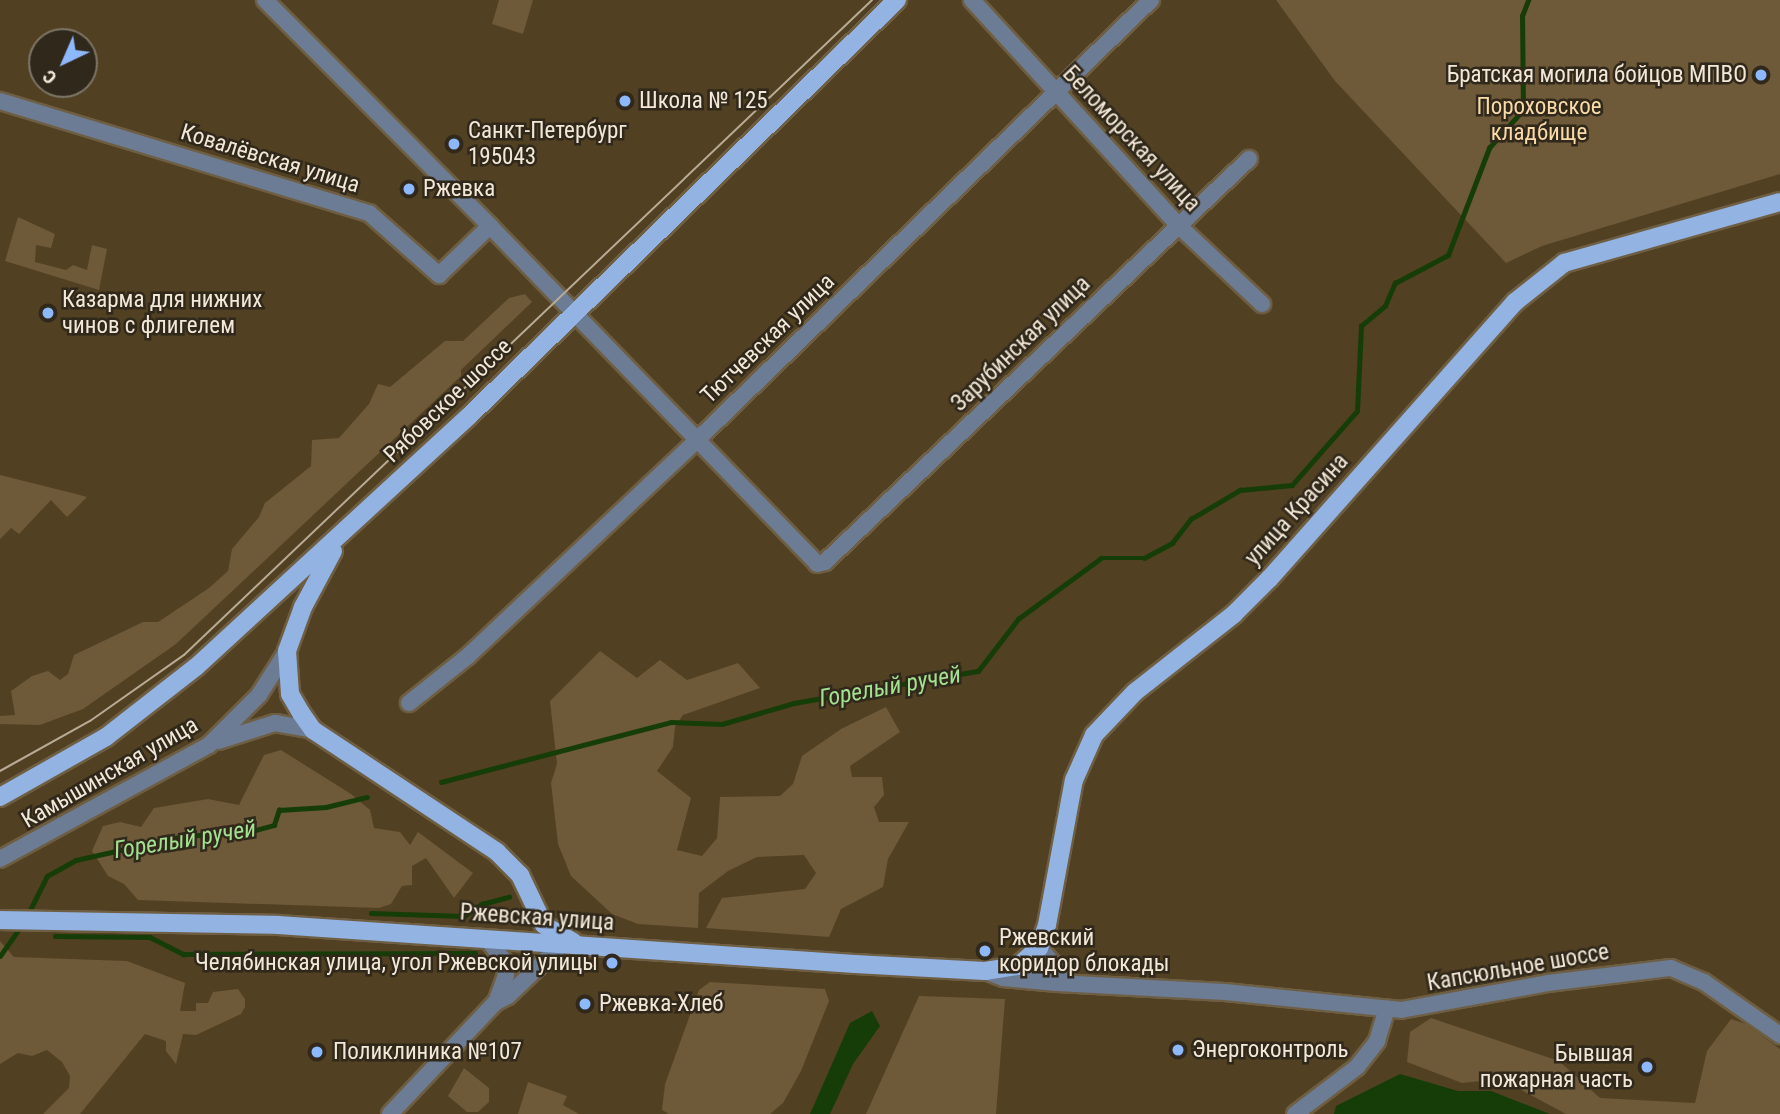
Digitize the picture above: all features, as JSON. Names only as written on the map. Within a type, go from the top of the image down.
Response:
[{"type":"main road","name":"Рябовское шоссе","points":[[0,797],[106,737],[157,700],[349,528],[897,0]]},
{"type":"main road","name":"улица Красина","points":[[1039,948],[1074,780],[1094,735],[1135,692],[1234,614],[1270,578],[1515,302],[1564,263],[1780,202]]},
{"type":"main road","points":[[349,528],[318,576],[287,651],[290,694],[313,730],[497,852],[520,875],[544,925],[570,945]]},
{"type":"main road","name":"Ржевская улица","points":[[0,920],[49,918],[278,925],[985,971]]},
{"type":"main road","points":[[985,971],[1018,966],[1039,948]]},
{"type":"street","points":[[265,0],[490,226],[695,442]]},
{"type":"street","name":"Беломорская улица","points":[[972,0],[1179,226],[1262,303]]},
{"type":"street","name":"Тютчевская улица","points":[[409,703],[468,656],[695,442],[1150,0]]},
{"type":"street","name":"Ковалёвская улица","points":[[0,101],[369,213],[439,275],[490,226]]},
{"type":"street","name":"Зарубинская улица","points":[[695,442],[808,558],[825,562],[1249,159]]},
{"type":"street","name":"Камышинская улица","points":[[0,859],[209,745],[259,695],[287,651]]},
{"type":"street","points":[[209,745],[258,725],[275,723],[313,730]]},
{"type":"street","points":[[488,940],[505,962],[506,975],[496,1002]]},
{"type":"street","points":[[390,1114],[496,1002],[508,996],[570,945]]},
{"type":"street","points":[[1039,948],[1069,981]]},
{"type":"street","name":"Капсюльное шоссе","points":[[1069,981],[1387,1009],[1671,968],[1704,982],[1780,1035]]},
{"type":"street","name":"Ржевская улица","points":[[985,971],[1003,978],[1069,981]]},
{"type":"street","points":[[1295,1114],[1357,1068],[1377,1041],[1387,1009]]},
{"type":"green space","points":[[499,0],[533,0],[523,34],[492,24]]},
{"type":"green space","name":"Пороховское кладбище","points":[[1276,0],[1780,0],[1780,174],[1542,246],[1506,263],[1335,81]]},
{"type":"green space","points":[[18,217],[55,234],[51,248],[36,245],[35,262],[66,270],[73,265],[87,270],[92,245],[107,249],[99,290],[5,261]]},
{"type":"green space","points":[[525,294],[532,302],[461,370],[461,376],[176,644],[83,709],[40,725],[0,724],[0,716],[15,715],[11,691],[32,676],[48,671],[60,680],[68,674],[74,655],[143,622],[158,622],[209,588],[228,571],[232,549],[259,517],[265,503],[311,466],[312,440],[339,438],[369,404],[378,384],[390,387],[445,341],[463,341],[509,298]]},
{"type":"green space","points":[[0,475],[87,497],[67,517],[51,500],[19,534],[11,528],[0,539]]},
{"type":"green space","points":[[600,651],[637,678],[660,660],[687,680],[738,663],[760,688],[683,715],[675,727],[673,747],[657,771],[691,798],[677,850],[702,856],[717,838],[720,797],[780,796],[793,784],[802,756],[841,729],[886,707],[900,732],[850,766],[852,777],[882,777],[884,795],[874,807],[879,822],[909,822],[888,859],[883,887],[841,909],[829,937],[706,928],[722,898],[805,889],[816,873],[804,855],[757,857],[728,871],[699,893],[698,928],[638,924],[612,914],[571,876],[558,844],[551,783],[557,764],[550,701]]},
{"type":"green space","points":[[281,750],[351,794],[370,810],[374,828],[400,832],[410,845],[418,832],[473,873],[454,898],[426,858],[412,866],[412,885],[402,886],[391,904],[379,908],[138,900],[124,884],[108,876],[92,851],[103,826],[120,822],[141,827],[154,808],[208,799],[239,805],[264,755]]},
{"type":"green space","points":[[0,941],[14,957],[127,961],[185,983],[180,1011],[196,1011],[196,1003],[208,1003],[213,992],[238,989],[245,999],[245,1007],[241,1014],[196,1035],[183,1034],[176,1064],[166,1051],[166,1041],[145,1034],[80,1114],[43,1114],[69,1088],[70,1076],[62,1062],[47,1050],[32,1056],[18,1053],[0,1064]]},
{"type":"green space","points":[[710,982],[825,989],[829,1001],[801,1071],[783,1103],[770,1114],[669,1114],[662,1110],[665,1084],[699,990]]},
{"type":"green space","points":[[919,996],[1005,999],[996,1114],[866,1114]]},
{"type":"green space","points":[[1431,1018],[1559,1061],[1600,1098],[1695,1103],[1707,1051],[1731,1019],[1746,1024],[1780,1049],[1780,1114],[1566,1114],[1501,1079],[1462,1083],[1407,1062],[1410,1032]]},
{"type":"green space","points":[[464,1068],[489,1088],[489,1102],[478,1112],[467,1112],[448,1096]]},
{"type":"green space","points":[[528,1082],[567,1096],[563,1105],[579,1114],[518,1114]]},
{"type":"shaded area","points":[[872,1011],[880,1026],[853,1064],[830,1114],[810,1114],[850,1023]]},
{"type":"shaded area","points":[[1400,1074],[1458,1091],[1491,1091],[1550,1114],[1334,1114],[1336,1106]]},
{"type":"waterway","name":"Горелый ручей","points":[[441,782],[671,722],[722,724],[794,703],[978,671],[1018,619],[1101,558],[1144,558],[1172,543],[1191,519],[1240,490],[1292,485],[1357,411],[1361,326],[1385,306],[1395,283],[1448,255],[1489,148],[1523,110],[1522,16],[1528,0]]},
{"type":"waterway","name":"Горелый ручей","points":[[28,914],[47,876],[76,860],[183,836],[248,832],[274,825],[279,810],[326,807],[367,797]]},
{"type":"waterway","points":[[371,913],[464,916],[482,904],[509,897]]},
{"type":"waterway","name":"Горелый ручей","points":[[0,956],[22,925]]},
{"type":"waterway","points":[[55,936],[150,937],[184,954],[475,953]]},
{"type":"tram line","points":[[0,771],[90,721],[184,655],[872,0]]},
{"type":"place","name":"Братская могила бойцов МПВО","points":[[1761,75]]},
{"type":"place","name":"Школа № 125","points":[[625,101]]},
{"type":"place","name":"Санкт-Петербург 195043","points":[[454,144]]},
{"type":"place","name":"Ржевка","points":[[409,189]]},
{"type":"place","name":"Казарма для нижних чинов с флигелем","points":[[48,313]]},
{"type":"place","name":"Ржевский коридор блокады","points":[[985,951]]},
{"type":"place","name":"Челябинская улица, угол Ржевской улицы","points":[[612,963]]},
{"type":"place","name":"Ржевка-Хлеб","points":[[585,1004]]},
{"type":"place","name":"Энергоконтроль","points":[[1178,1050]]},
{"type":"place","name":"Поликлиника №107","points":[[317,1052]]},
{"type":"place","name":"Бывшая пожарная часть","points":[[1647,1067]]}]
